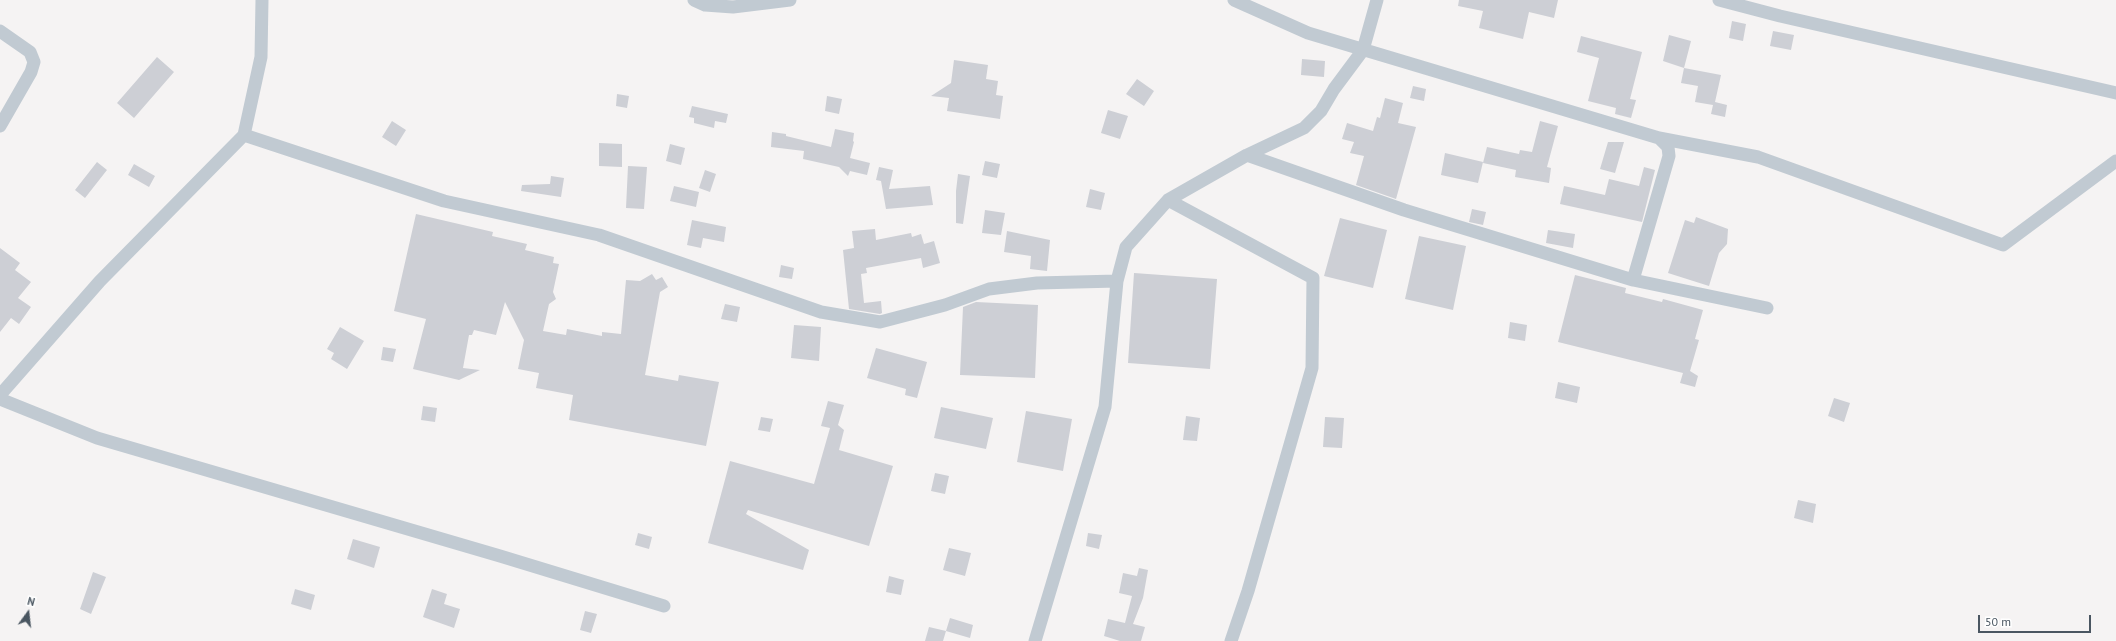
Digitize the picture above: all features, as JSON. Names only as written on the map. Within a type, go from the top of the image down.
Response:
[{"type":"street","points":[[0,395],[100,281],[244,135],[261,57],[262,0]]},
{"type":"street","points":[[694,0],[705,5],[733,7],[790,0]]},
{"type":"street","points":[[1234,0],[1308,33],[1659,138],[1758,158],[2003,245],[2116,161]]},
{"type":"street","points":[[1035,641],[1106,407],[1117,281],[1126,247],[1168,200],[1247,155],[1304,128],[1321,111],[1334,89],[1363,50],[1377,0]]},
{"type":"street","points":[[1719,0],[1780,16],[2116,93]]},
{"type":"street","points":[[0,31],[30,52],[34,62],[31,72],[0,126]]},
{"type":"street","points":[[244,135],[444,201],[599,235],[821,312],[880,322],[945,305],[989,289],[1037,283],[1117,281]]},
{"type":"street","points":[[1633,280],[1669,156],[1668,147],[1659,138]]},
{"type":"street","points":[[1247,155],[1404,210],[1633,280],[1767,308]]},
{"type":"street","points":[[1168,200],[1313,278],[1312,368],[1248,591],[1231,641]]},
{"type":"street","points":[[0,399],[97,438],[508,558],[664,606]]},
{"type":"building","points":[[1459,0],[1558,0],[1554,18],[1529,12],[1523,39],[1479,28],[1483,11],[1458,6]]},
{"type":"building","points":[[1732,21],[1746,24],[1743,41],[1729,38]]},
{"type":"building","points":[[1773,31],[1794,35],[1791,50],[1770,46]]},
{"type":"building","points":[[1669,35],[1691,41],[1684,68],[1663,61]]},
{"type":"building","points":[[1581,36],[1642,52],[1630,99],[1636,100],[1631,118],[1615,114],[1616,108],[1588,101],[1599,58],[1577,52]]},
{"type":"building","points":[[157,57],[174,72],[134,118],[117,103]]},
{"type":"building","points":[[1302,59],[1325,61],[1324,77],[1301,75]]},
{"type":"building","points":[[954,60],[988,65],[986,79],[998,81],[996,95],[1003,96],[1000,119],[947,111],[949,98],[931,96],[951,83]]},
{"type":"building","points":[[1684,68],[1721,75],[1715,102],[1727,105],[1725,117],[1711,114],[1713,105],[1695,102],[1698,86],[1681,83]]},
{"type":"building","points":[[1137,79],[1154,91],[1144,106],[1126,94]]},
{"type":"building","points":[[1413,86],[1426,89],[1424,101],[1410,98]]},
{"type":"building","points":[[617,94],[629,96],[627,108],[616,106]]},
{"type":"building","points":[[827,96],[842,99],[839,114],[825,111]]},
{"type":"building","points":[[1385,98],[1403,103],[1398,123],[1416,127],[1396,199],[1356,185],[1364,156],[1350,153],[1354,142],[1342,139],[1347,123],[1373,131],[1377,117],[1380,118]]},
{"type":"building","points":[[692,106],[728,114],[726,123],[715,121],[714,128],[694,123],[694,118],[689,117]]},
{"type":"building","points":[[1108,110],[1128,116],[1120,139],[1101,133]]},
{"type":"building","points":[[392,121],[406,130],[396,146],[382,137]]},
{"type":"building","points":[[1540,121],[1558,126],[1547,167],[1551,168],[1549,183],[1515,177],[1516,170],[1483,163],[1487,147],[1519,154],[1520,150],[1532,152]]},
{"type":"building","points":[[835,129],[854,133],[854,142],[850,158],[870,163],[867,175],[850,171],[848,176],[839,167],[803,159],[804,151],[771,147],[772,132],[786,134],[786,136],[831,147]]},
{"type":"building","points":[[1608,142],[1624,142],[1615,173],[1600,169]]},
{"type":"building","points":[[599,143],[622,144],[622,167],[599,166]]},
{"type":"building","points":[[670,144],[685,148],[681,165],[666,161]]},
{"type":"building","points":[[1445,153],[1483,162],[1478,183],[1441,175]]},
{"type":"building","points":[[985,161],[1000,164],[997,178],[982,175]]},
{"type":"building","points":[[97,162],[107,170],[85,198],[75,190]]},
{"type":"building","points":[[134,164],[155,176],[149,187],[128,175]]},
{"type":"building","points":[[628,166],[647,167],[644,209],[626,208]]},
{"type":"building","points":[[879,167],[893,170],[889,189],[930,186],[933,205],[886,209],[881,181],[876,180]]},
{"type":"building","points":[[1644,167],[1655,170],[1642,222],[1560,204],[1564,186],[1605,195],[1609,179],[1639,186]]},
{"type":"building","points":[[705,170],[716,174],[710,192],[699,188]]},
{"type":"building","points":[[958,174],[970,176],[963,224],[956,223],[956,191]]},
{"type":"building","points":[[551,176],[564,178],[561,197],[521,191],[522,185],[550,184]]},
{"type":"building","points":[[674,186],[699,192],[696,207],[670,201]]},
{"type":"building","points":[[1090,189],[1105,193],[1101,210],[1086,207]]},
{"type":"building","points":[[1472,209],[1486,212],[1483,225],[1469,222]]},
{"type":"building","points":[[985,210],[1005,213],[1001,235],[982,233]]},
{"type":"building","points":[[416,214],[493,232],[492,236],[527,244],[525,250],[554,257],[553,263],[559,264],[553,292],[556,299],[549,304],[543,331],[566,335],[567,329],[602,336],[602,332],[621,334],[626,280],[640,281],[652,274],[656,280],[662,277],[668,287],[660,292],[645,375],[678,381],[679,375],[719,382],[706,446],[569,420],[573,395],[536,388],[539,373],[518,369],[524,340],[505,302],[496,335],[474,330],[472,335],[469,335],[463,368],[480,370],[459,380],[413,369],[426,319],[394,311]]},
{"type":"building","points":[[1696,217],[1728,229],[1727,244],[1719,253],[1709,286],[1668,273],[1685,220],[1694,223]]},
{"type":"building","points":[[1340,218],[1387,230],[1373,288],[1324,276]]},
{"type":"building","points":[[692,220],[726,227],[724,242],[703,238],[701,248],[687,245]]},
{"type":"building","points":[[875,229],[876,240],[911,233],[912,237],[921,234],[924,244],[934,241],[940,263],[923,268],[921,258],[866,268],[867,273],[861,274],[864,303],[881,301],[882,313],[880,314],[849,309],[843,250],[854,248],[852,231]]},
{"type":"building","points":[[1548,230],[1575,234],[1573,248],[1546,243]]},
{"type":"building","points":[[1007,231],[1050,240],[1047,271],[1030,269],[1031,256],[1004,252]]},
{"type":"building","points":[[1419,236],[1466,246],[1453,310],[1405,299]]},
{"type":"building","points":[[0,248],[20,263],[15,270],[31,282],[18,298],[31,307],[19,324],[11,318],[0,332]]},
{"type":"building","points":[[781,265],[794,268],[792,279],[779,277]]},
{"type":"building","points":[[1134,273],[1217,279],[1210,369],[1128,363]]},
{"type":"building","points":[[1575,275],[1626,288],[1625,293],[1662,302],[1663,299],[1703,310],[1695,339],[1699,340],[1690,371],[1698,376],[1695,387],[1680,383],[1683,373],[1558,342]]},
{"type":"building","points":[[976,302],[1038,305],[1035,378],[960,375],[963,307]]},
{"type":"building","points":[[725,304],[740,307],[737,322],[721,319]]},
{"type":"building","points":[[1510,322],[1527,325],[1525,341],[1508,338]]},
{"type":"building","points":[[794,325],[821,327],[819,361],[791,358]]},
{"type":"building","points":[[340,327],[364,341],[347,369],[331,359],[334,353],[327,349]]},
{"type":"building","points":[[383,347],[396,349],[393,362],[381,360]]},
{"type":"building","points":[[876,348],[927,362],[917,398],[905,395],[906,389],[867,378]]},
{"type":"building","points":[[1558,382],[1580,387],[1577,403],[1555,398]]},
{"type":"building","points":[[1834,398],[1850,403],[1844,422],[1828,416]]},
{"type":"building","points":[[828,401],[844,405],[838,425],[844,430],[839,450],[893,466],[869,546],[748,510],[746,514],[809,550],[803,570],[708,543],[730,461],[814,484],[830,428],[821,426]]},
{"type":"building","points":[[423,406],[437,408],[435,422],[421,420]]},
{"type":"building","points":[[941,407],[993,418],[986,449],[934,438]]},
{"type":"building","points":[[1026,411],[1072,419],[1063,471],[1017,462]]},
{"type":"building","points":[[1186,416],[1200,418],[1197,441],[1183,440]]},
{"type":"building","points":[[761,417],[773,419],[770,432],[758,430]]},
{"type":"building","points":[[1325,417],[1344,418],[1342,448],[1323,447]]},
{"type":"building","points":[[935,473],[949,476],[945,494],[931,491]]},
{"type":"building","points":[[1798,500],[1816,504],[1813,523],[1794,518]]},
{"type":"building","points":[[638,533],[652,537],[649,549],[635,545]]},
{"type":"building","points":[[1088,533],[1102,535],[1099,549],[1086,546]]},
{"type":"building","points":[[353,539],[380,547],[374,568],[347,559]]},
{"type":"building","points":[[949,548],[971,553],[965,576],[943,570]]},
{"type":"building","points":[[1139,568],[1148,570],[1143,598],[1133,624],[1145,627],[1141,641],[1120,641],[1104,636],[1108,619],[1125,623],[1132,596],[1119,593],[1123,573],[1137,576]]},
{"type":"building","points":[[93,572],[106,577],[91,614],[80,609]]},
{"type":"building","points":[[889,576],[904,580],[901,595],[886,592]]},
{"type":"building","points":[[295,589],[315,595],[311,610],[291,604]]},
{"type":"building","points":[[432,589],[447,594],[444,604],[460,609],[454,628],[423,617]]},
{"type":"building","points":[[585,611],[597,614],[591,633],[580,630]]},
{"type":"building","points":[[950,618],[973,625],[970,638],[946,631]]},
{"type":"building","points":[[929,627],[946,631],[943,641],[925,641]]}]
